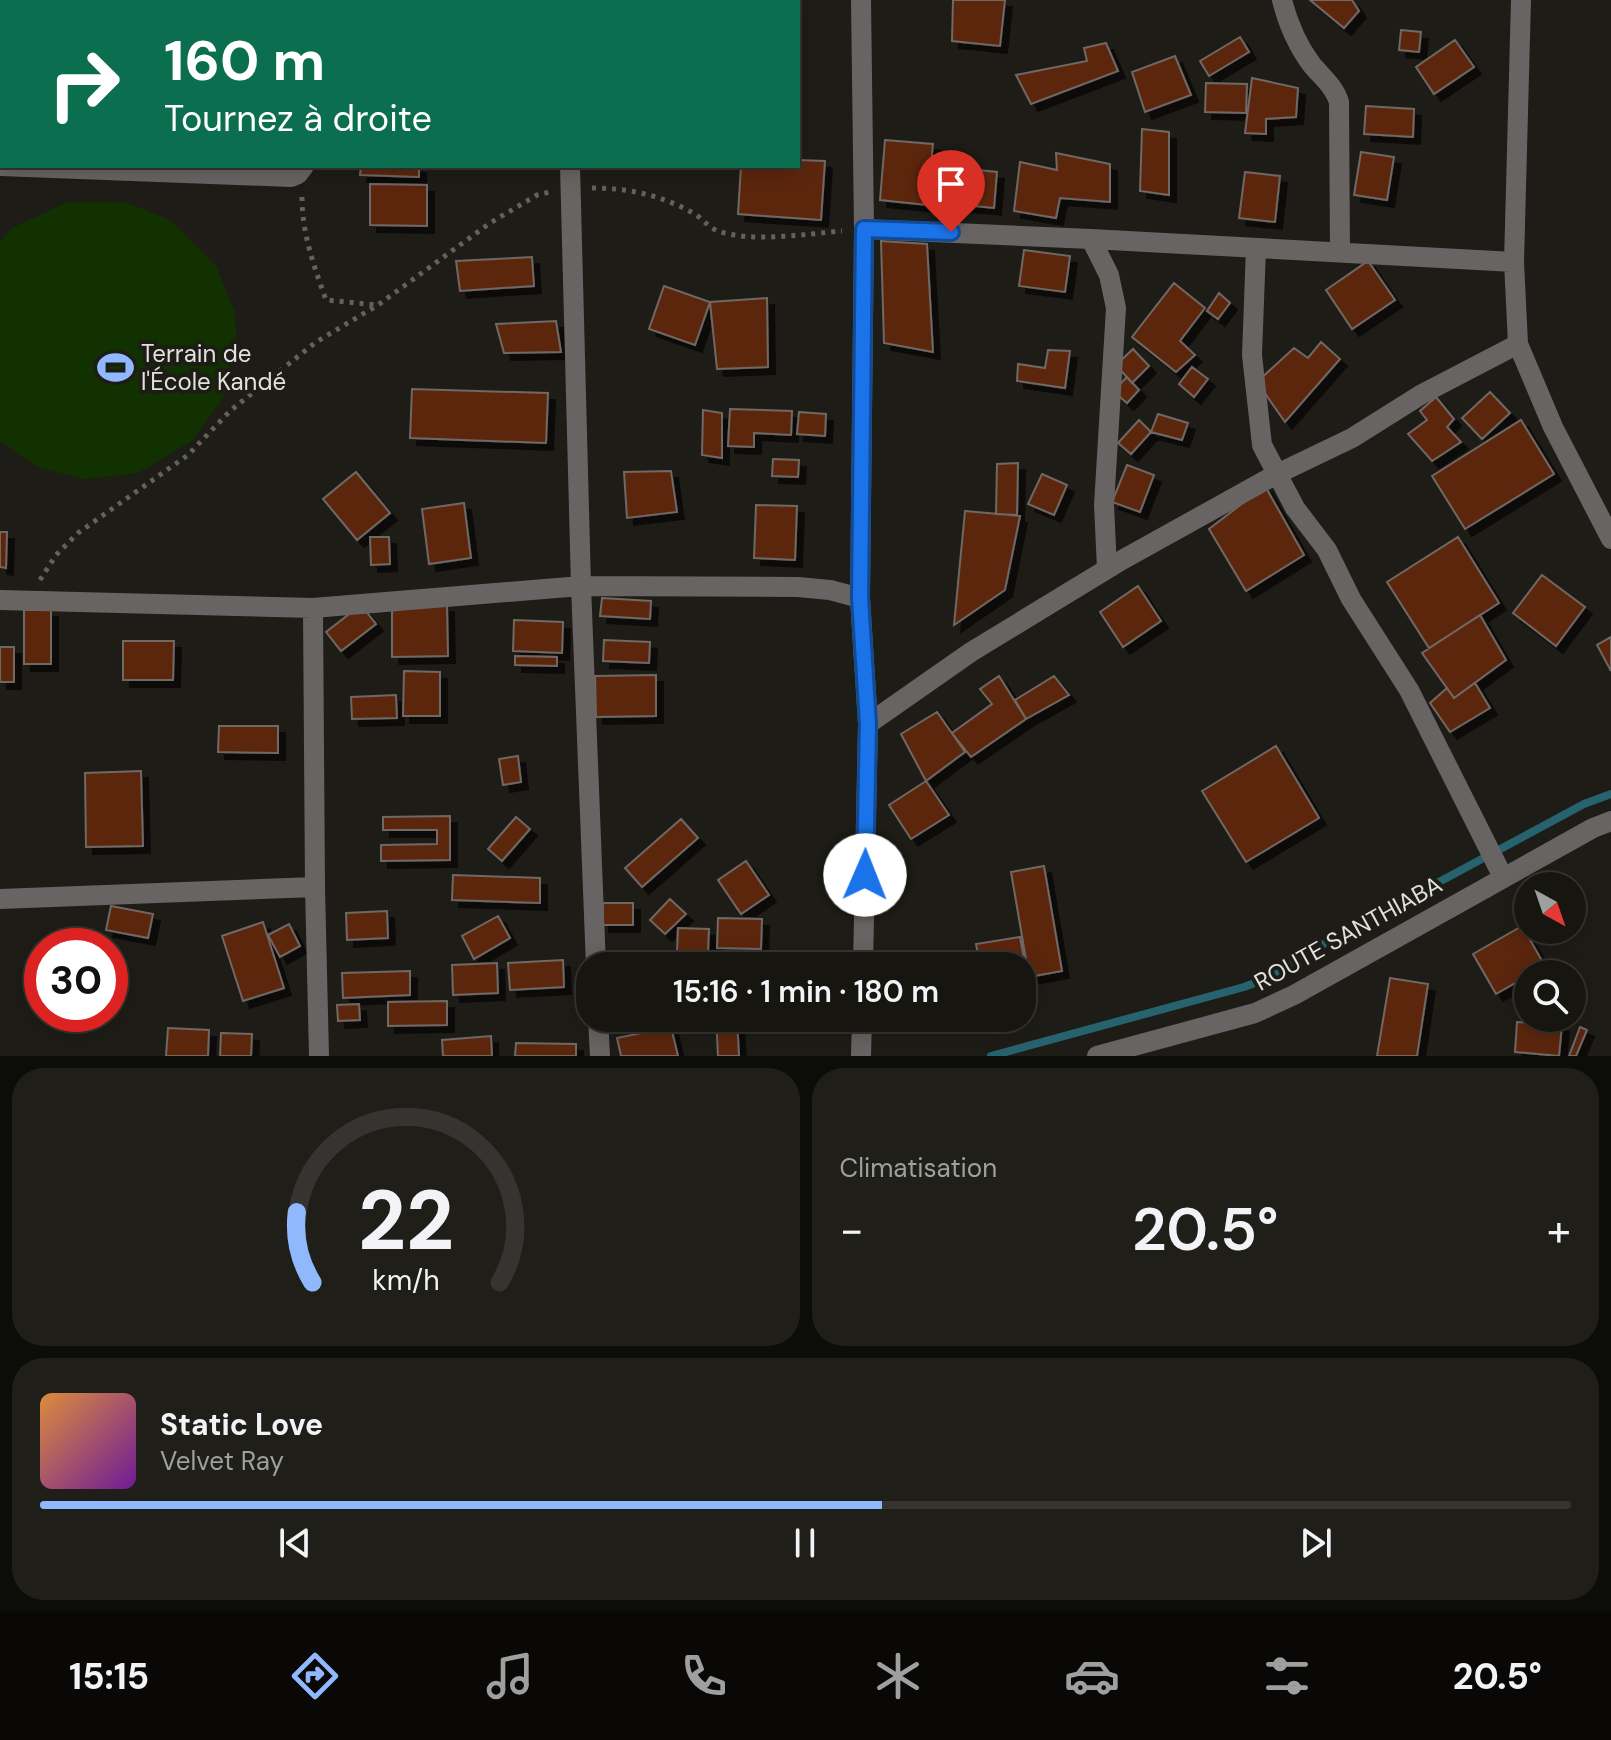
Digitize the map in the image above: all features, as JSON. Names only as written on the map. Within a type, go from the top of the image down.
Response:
[{"type":"street","points":[[861,0],[864,229],[860,598],[868,724],[863,952]]},
{"type":"street","points":[[1282,0],[1290,30],[1334,89],[1339,102],[1340,252]]},
{"type":"street","points":[[1521,0],[1514,262],[1518,344],[1553,427],[1611,539]]},
{"type":"street","points":[[41,168],[291,177],[302,169]]},
{"type":"street","points":[[570,168],[581,586],[595,952]]},
{"type":"street","points":[[864,229],[1514,262]]},
{"type":"street","points":[[1091,239],[1109,275],[1116,308],[1104,505],[1107,569]]},
{"type":"street","points":[[1256,248],[1252,355],[1262,445],[1275,475],[1327,550],[1351,599],[1409,690],[1503,877]]},
{"type":"street","points":[[868,724],[971,652],[1107,569],[1275,475],[1352,438],[1422,394],[1518,344]]},
{"type":"street","points":[[0,600],[313,608],[581,586],[798,587],[830,590],[860,598]]},
{"type":"street","points":[[313,608],[319,1056]]},
{"type":"street","name":"ROUTE SANTHIABA","points":[[1097,1056],[1155,1049],[1255,1013],[1294,995],[1503,877],[1611,821]]},
{"type":"street","points":[[0,899],[315,887]]},
{"type":"street","points":[[599,1032],[600,1056]]},
{"type":"street","points":[[861,1056],[862,1032]]},
{"type":"path","points":[[302,169],[302,221],[309,253],[326,300],[378,305]]},
{"type":"path","points":[[27,601],[56,555],[78,533],[188,455],[230,411],[316,342],[378,305],[490,223],[537,195],[571,188],[625,188],[662,198],[695,214],[715,231],[743,237],[864,229]]},
{"type":"green space","name":"Terrain de l'École Kandé","points":[[68,202],[125,202],[170,220],[216,266],[234,311],[237,337],[223,398],[192,441],[138,473],[84,479],[38,467],[0,441],[0,242],[12,228]]},
{"type":"building","points":[[953,0],[1005,0],[1000,46],[952,41]]},
{"type":"building","points":[[1310,0],[1352,0],[1359,11],[1344,28]]},
{"type":"building","points":[[1401,30],[1421,32],[1419,52],[1399,50]]},
{"type":"building","points":[[1240,37],[1249,52],[1209,76],[1200,61]]},
{"type":"building","points":[[1455,40],[1474,67],[1434,94],[1416,67]]},
{"type":"building","points":[[1106,43],[1118,71],[1031,104],[1016,75],[1087,61],[1084,48]]},
{"type":"building","points":[[1175,56],[1191,95],[1145,112],[1132,72]]},
{"type":"building","points":[[1252,78],[1298,88],[1296,117],[1266,119],[1266,134],[1245,133]]},
{"type":"building","points":[[1206,83],[1247,84],[1246,113],[1205,112]]},
{"type":"building","points":[[1366,106],[1414,109],[1413,137],[1364,134]]},
{"type":"building","points":[[1142,129],[1169,132],[1169,195],[1140,191]]},
{"type":"building","points":[[885,140],[933,144],[927,205],[880,200]]},
{"type":"building","points":[[1361,152],[1394,157],[1387,200],[1354,195]]},
{"type":"building","points":[[1056,153],[1110,164],[1110,202],[1060,198],[1056,218],[1014,211],[1020,162],[1057,170]]},
{"type":"building","points":[[800,160],[825,161],[821,220],[738,214],[741,168],[800,168]]},
{"type":"building","points":[[948,167],[997,172],[994,208],[944,203]]},
{"type":"building","points":[[361,168],[419,168],[419,177],[360,175]]},
{"type":"building","points":[[1245,172],[1280,176],[1275,222],[1239,218]]},
{"type":"building","points":[[370,184],[427,185],[427,226],[370,225]]},
{"type":"building","points":[[881,241],[927,244],[933,352],[884,343]]},
{"type":"building","points":[[1024,250],[1070,256],[1065,292],[1019,286]]},
{"type":"building","points":[[532,257],[534,286],[460,291],[456,261]]},
{"type":"building","points":[[1368,261],[1395,300],[1352,329],[1326,290]]},
{"type":"building","points":[[1174,283],[1205,308],[1180,341],[1195,355],[1176,372],[1132,337]]},
{"type":"building","points":[[664,286],[710,302],[695,345],[649,329]]},
{"type":"building","points":[[1219,293],[1230,303],[1218,319],[1207,311]]},
{"type":"building","points":[[767,298],[768,367],[717,369],[710,302]]},
{"type":"building","points":[[556,321],[561,352],[504,353],[496,324]]},
{"type":"building","points":[[1321,342],[1340,359],[1285,422],[1257,382],[1294,348],[1308,358]]},
{"type":"building","points":[[1133,349],[1149,366],[1132,383],[1116,365]]},
{"type":"building","points":[[1048,350],[1070,351],[1065,388],[1017,381],[1018,364],[1045,368]]},
{"type":"building","points":[[1192,367],[1208,379],[1194,397],[1179,384]]},
{"type":"building","points":[[1127,377],[1139,390],[1127,403],[1113,391]]},
{"type":"building","points":[[412,389],[548,393],[546,443],[410,438]]},
{"type":"building","points":[[1490,392],[1510,413],[1482,439],[1462,418]]},
{"type":"building","points":[[1436,397],[1454,419],[1447,427],[1461,442],[1432,461],[1408,434],[1427,420],[1420,411]]},
{"type":"building","points":[[730,409],[792,411],[791,435],[754,433],[754,447],[728,446]]},
{"type":"building","points":[[703,410],[722,413],[722,458],[702,455]]},
{"type":"building","points":[[799,412],[826,414],[825,436],[797,434]]},
{"type":"building","points":[[1158,414],[1188,423],[1182,440],[1151,432]]},
{"type":"building","points":[[1139,420],[1151,432],[1131,454],[1118,443]]},
{"type":"building","points":[[1521,420],[1554,474],[1465,529],[1432,476]]},
{"type":"building","points":[[773,459],[799,460],[798,477],[772,476]]},
{"type":"building","points":[[1018,463],[1017,515],[996,514],[997,464]]},
{"type":"building","points":[[1127,465],[1154,475],[1140,512],[1112,502]]},
{"type":"building","points":[[671,471],[677,512],[627,518],[624,472]]},
{"type":"building","points":[[356,472],[390,513],[357,540],[323,499]]},
{"type":"building","points":[[1042,474],[1067,485],[1054,515],[1028,504]]},
{"type":"building","points":[[1265,486],[1304,555],[1246,591],[1209,529]]},
{"type":"building","points":[[464,503],[471,558],[429,564],[422,509]]},
{"type":"building","points":[[756,505],[797,506],[795,560],[754,558]]},
{"type":"building","points":[[965,511],[1020,516],[1005,590],[954,625]]},
{"type":"building","points":[[0,532],[7,532],[6,568],[0,567]]},
{"type":"building","points":[[370,537],[389,537],[390,564],[371,565]]},
{"type":"building","points":[[1458,537],[1499,603],[1429,648],[1387,582]]},
{"type":"building","points":[[1542,575],[1585,607],[1556,646],[1513,613]]},
{"type":"building","points":[[1138,586],[1161,621],[1123,647],[1100,612]]},
{"type":"building","points":[[602,598],[651,601],[650,619],[600,616]]},
{"type":"building","points":[[361,605],[376,624],[341,651],[326,632]]},
{"type":"building","points":[[392,605],[447,605],[448,656],[392,657]]},
{"type":"building","points":[[24,610],[51,610],[51,664],[24,664]]},
{"type":"building","points":[[1480,615],[1506,660],[1454,698],[1422,653]]},
{"type":"building","points":[[514,620],[563,622],[562,653],[513,651]]},
{"type":"building","points":[[1611,637],[1611,671],[1597,645]]},
{"type":"building","points":[[604,640],[650,642],[649,663],[603,661]]},
{"type":"building","points":[[123,641],[174,641],[173,680],[123,680]]},
{"type":"building","points":[[0,647],[14,647],[14,682],[0,682]]},
{"type":"building","points":[[515,656],[557,657],[557,666],[515,665]]},
{"type":"building","points":[[404,671],[440,672],[440,716],[403,716]]},
{"type":"building","points":[[656,675],[656,716],[596,717],[595,676]]},
{"type":"building","points":[[999,676],[1026,719],[971,757],[952,733],[992,704],[980,689]]},
{"type":"building","points":[[1054,676],[1069,695],[1026,719],[1015,700]]},
{"type":"building","points":[[1475,683],[1490,708],[1450,732],[1430,703],[1447,688],[1454,698]]},
{"type":"building","points":[[396,695],[397,718],[352,719],[351,697]]},
{"type":"building","points":[[937,712],[965,752],[926,781],[901,734]]},
{"type":"building","points":[[219,726],[278,726],[278,753],[218,752]]},
{"type":"building","points":[[1276,746],[1319,818],[1246,862],[1202,791]]},
{"type":"building","points":[[518,756],[521,782],[503,785],[499,759]]},
{"type":"building","points":[[141,771],[143,846],[86,847],[85,773]]},
{"type":"building","points":[[926,781],[949,815],[911,839],[889,805]]},
{"type":"building","points":[[450,816],[450,860],[381,861],[381,845],[437,844],[437,830],[383,830],[383,817]]},
{"type":"building","points":[[516,817],[530,829],[502,861],[488,849]]},
{"type":"building","points":[[681,819],[698,838],[642,887],[625,868]]},
{"type":"building","points":[[746,861],[769,895],[741,914],[718,880]]},
{"type":"building","points":[[1044,866],[1062,971],[1036,976],[1036,952],[1025,952],[1011,872]]},
{"type":"building","points":[[453,875],[540,878],[540,903],[452,900]]},
{"type":"building","points":[[670,899],[686,914],[665,934],[650,920]]},
{"type":"building","points":[[603,903],[633,903],[633,925],[602,925]]},
{"type":"building","points":[[111,906],[153,914],[148,938],[128,934],[128,928],[106,928]]},
{"type":"building","points":[[387,911],[388,938],[347,940],[346,913]]},
{"type":"building","points":[[498,916],[510,938],[474,959],[462,936]]},
{"type":"building","points":[[718,918],[762,919],[761,949],[717,948]]},
{"type":"building","points":[[263,922],[284,988],[243,1001],[222,936]]},
{"type":"building","points":[[289,924],[300,946],[280,957],[268,935]]},
{"type":"building","points":[[678,928],[709,929],[708,952],[677,951]]},
{"type":"building","points":[[1514,931],[1514,944],[1532,944],[1542,960],[1514,960],[1514,984],[1496,994],[1473,954]]},
{"type":"building","points":[[1020,937],[1023,952],[977,952],[976,944]]},
{"type":"building","points":[[563,960],[564,987],[510,990],[508,963]]},
{"type":"building","points":[[497,963],[498,993],[453,995],[452,965]]},
{"type":"building","points":[[410,971],[410,995],[343,998],[342,973]]},
{"type":"building","points":[[1390,978],[1428,984],[1417,1056],[1377,1056]]},
{"type":"building","points":[[447,1001],[447,1025],[388,1026],[388,1002]]},
{"type":"building","points":[[359,1004],[360,1020],[338,1021],[337,1005]]},
{"type":"building","points":[[168,1028],[209,1030],[208,1056],[166,1056]]},
{"type":"building","points":[[1587,1030],[1576,1056],[1569,1056],[1578,1032]]},
{"type":"building","points":[[646,1032],[672,1032],[678,1056],[621,1056],[617,1038]]},
{"type":"building","points":[[717,1032],[738,1032],[739,1056],[718,1056]]},
{"type":"building","points":[[1516,1032],[1561,1032],[1559,1056],[1515,1052]]},
{"type":"building","points":[[221,1033],[252,1034],[251,1056],[220,1056]]},
{"type":"building","points":[[491,1036],[492,1056],[443,1056],[442,1040]]},
{"type":"building","points":[[516,1043],[576,1044],[576,1056],[515,1056]]},
{"type":"waterway","points":[[991,1056],[1271,977],[1305,954],[1584,804],[1611,794]]},
{"type":"place","name":"Terrain de l'École Kandé","points":[[115,367]]},
{"type":"route","points":[[865,875],[868,724],[860,598],[864,229],[951,232]]}]
